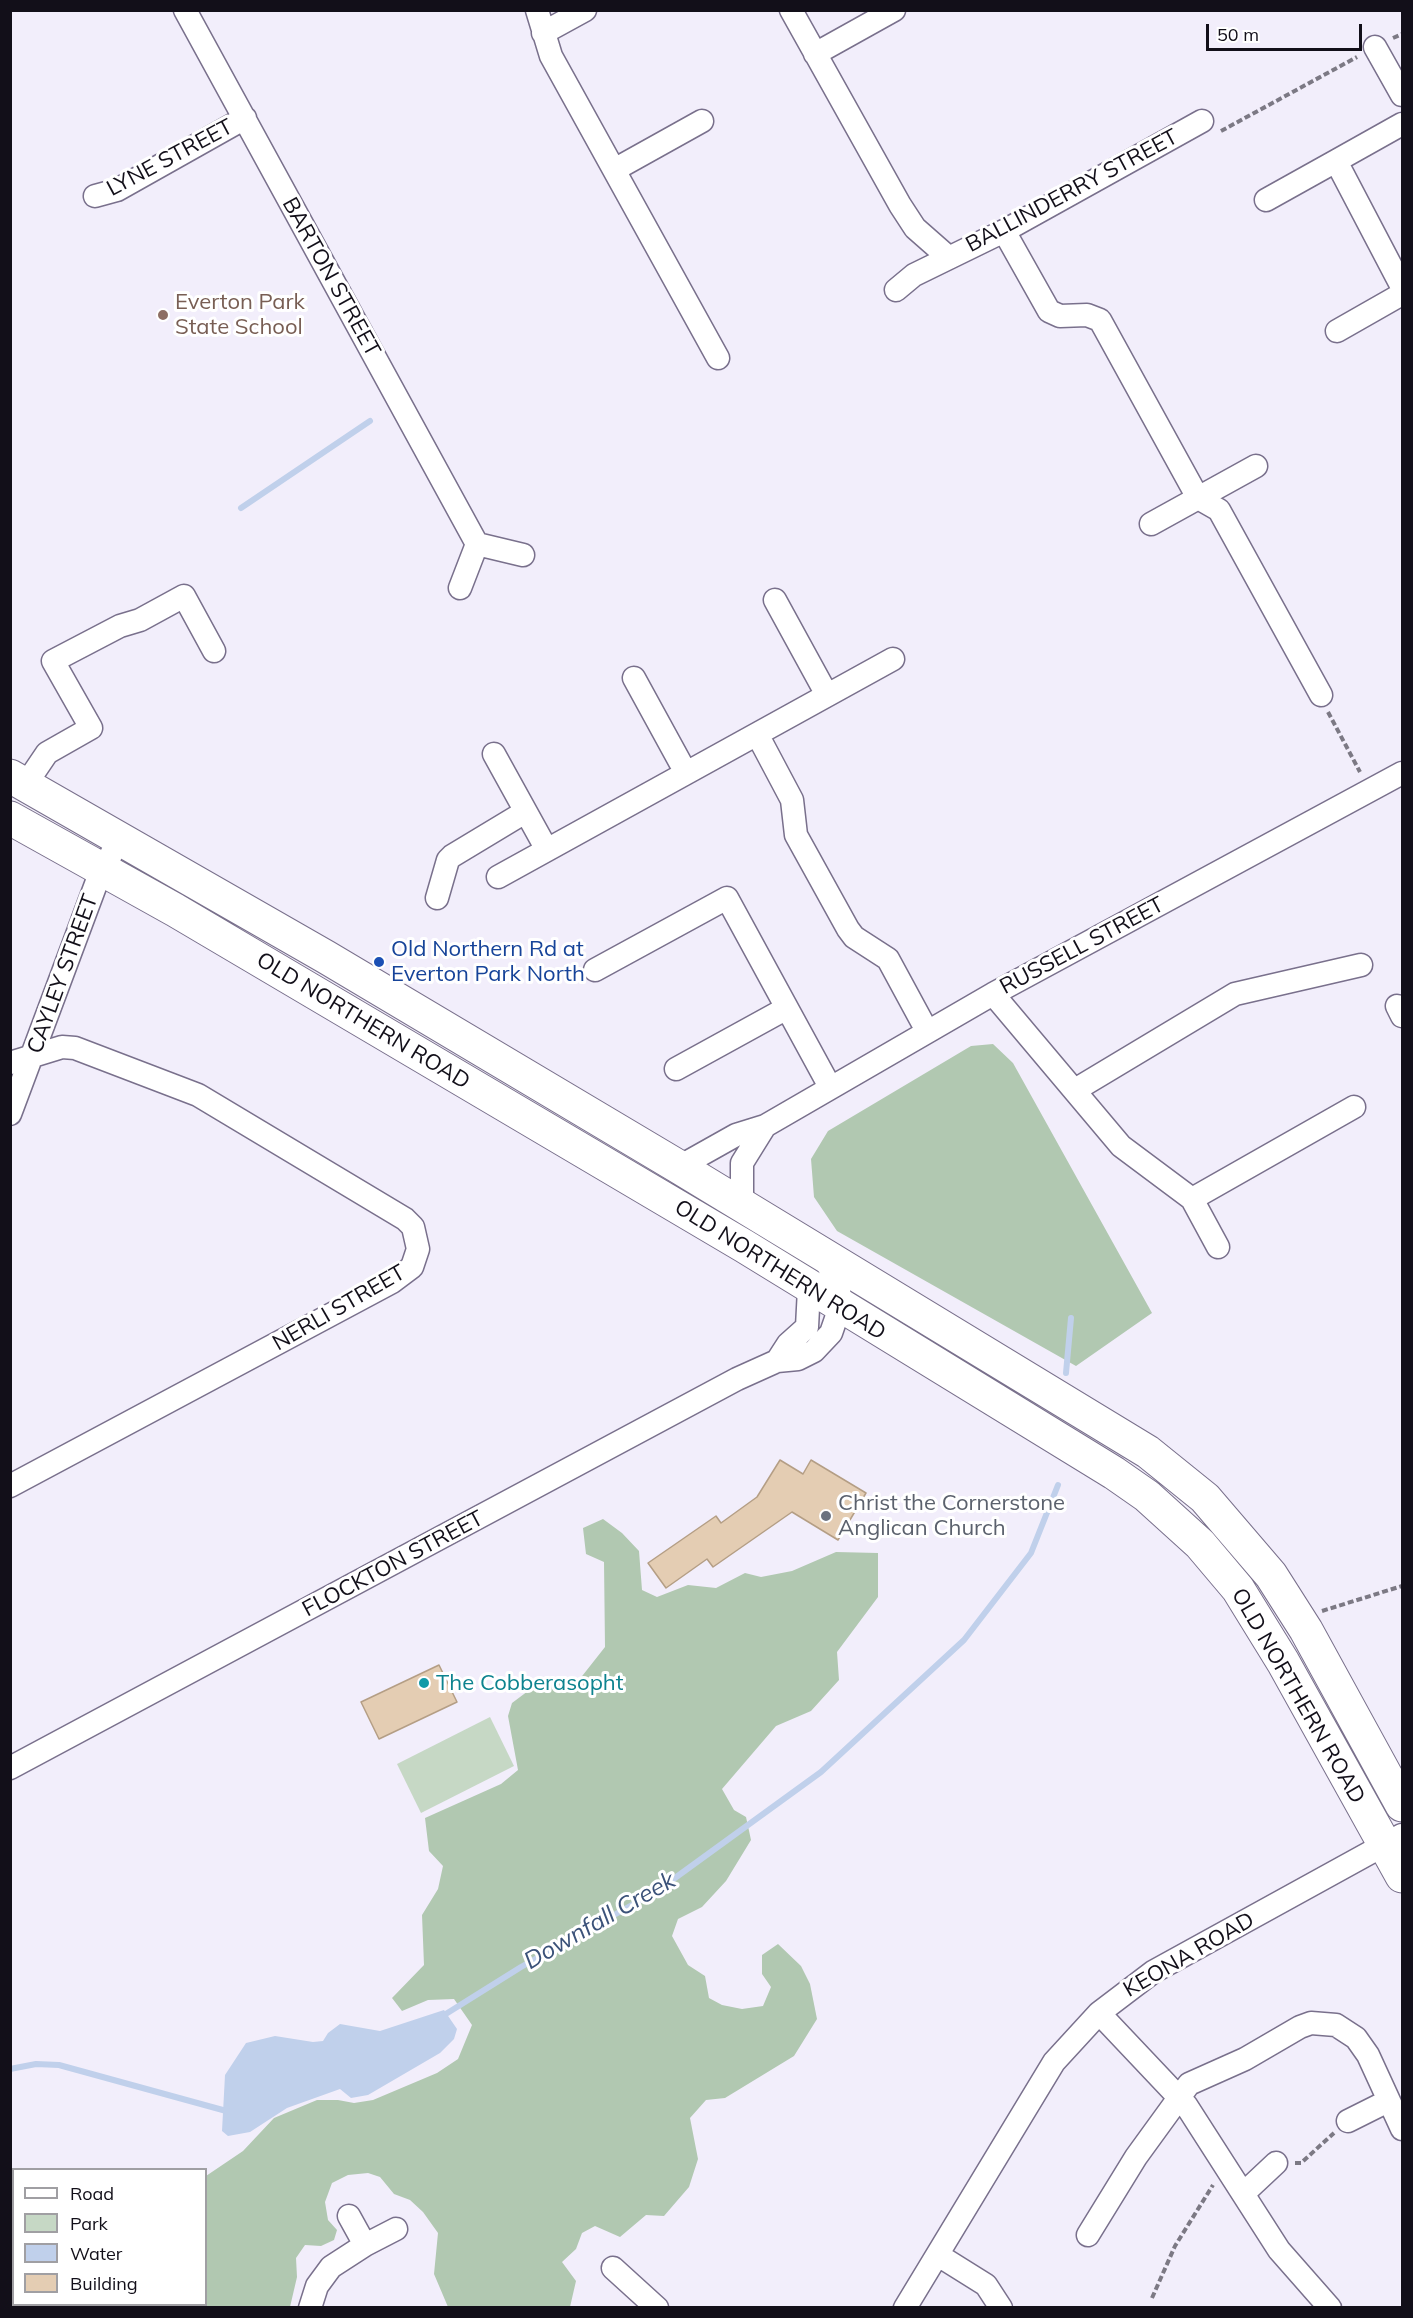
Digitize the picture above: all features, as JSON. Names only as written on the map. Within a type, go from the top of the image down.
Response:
[{"type":"highway","name":"OLD NORTHERN ROAD","points":[[18,780],[176,869],[822,1252],[1121,1433],[1177,1473],[1205,1498],[1250,1547],[1290,1604],[1402,1805]]},
{"type":"highway","name":"OLD NORTHERN ROAD","points":[[10,818],[175,910],[663,1197],[1114,1473],[1147,1497],[1200,1544],[1238,1589],[1393,1840],[1402,1876]]},
{"type":"highway","points":[[175,910],[170,885],[176,869]]},
{"type":"street","name":"BARTON STREET","points":[[185,10],[477,544]]},
{"type":"street","points":[[537,10],[551,56],[718,358]]},
{"type":"street","points":[[543,33],[585,10]]},
{"type":"street","name":"BALLINDERRY STREET","points":[[791,10],[900,205],[915,228],[948,257],[1004,231],[1202,122]]},
{"type":"street","points":[[815,54],[894,10]]},
{"type":"street","points":[[1375,47],[1402,95]]},
{"type":"street","name":"LYNE STREET","points":[[95,196],[117,190],[244,118]]},
{"type":"street","points":[[614,170],[702,121]]},
{"type":"street","points":[[1266,200],[1402,124]]},
{"type":"street","points":[[1336,161],[1402,287]]},
{"type":"street","points":[[1004,231],[1049,311],[1060,316],[1087,315],[1100,320],[1198,498],[1219,510],[1321,695]]},
{"type":"street","points":[[896,290],[914,275],[948,257]]},
{"type":"street","points":[[1337,331],[1402,294]]},
{"type":"street","points":[[1151,524],[1256,466]]},
{"type":"street","points":[[460,588],[477,544],[523,555]]},
{"type":"street","points":[[18,780],[47,753],[91,728],[53,661],[120,626],[140,620],[184,596],[214,651]]},
{"type":"street","points":[[775,600],[827,695]]},
{"type":"street","points":[[498,877],[893,659]]},
{"type":"street","points":[[634,678],[686,773]]},
{"type":"street","points":[[757,734],[792,800],[794,829],[799,842],[848,929],[855,937],[888,959],[927,1031]]},
{"type":"street","points":[[494,754],[546,850]]},
{"type":"street","name":"RUSSELL STREET","points":[[679,1167],[736,1135],[765,1126],[993,994],[1402,773]]},
{"type":"street","points":[[437,898],[448,860],[452,856],[525,812]]},
{"type":"street","name":"CAYLEY STREET","points":[[10,1114],[21,1060],[103,870],[120,837]]},
{"type":"street","points":[[595,970],[727,898],[830,1087]]},
{"type":"street","points":[[1075,1090],[1235,994],[1361,964]]},
{"type":"street","points":[[993,994],[1121,1146],[1192,1199],[1218,1247]]},
{"type":"street","points":[[676,1069],[787,1008]]},
{"type":"street","name":"NERLI STREET","points":[[10,1486],[392,1282],[412,1266],[418,1248],[413,1227],[405,1219],[198,1095],[75,1048],[62,1047],[21,1060]]},
{"type":"street","points":[[1192,1199],[1354,1107]]},
{"type":"street","name":"RUSSELL STREET","points":[[742,1205],[742,1163],[765,1126]]},
{"type":"street","points":[[822,1252],[839,1288],[840,1307]]},
{"type":"street","name":"FLOCKTON STREET","points":[[777,1361],[788,1344],[807,1327],[809,1288]]},
{"type":"street","name":"FLOCKTON STREET","points":[[10,1768],[737,1379],[777,1361],[798,1359],[820,1346],[835,1325],[840,1307]]},
{"type":"street","name":"KEONA ROAD","points":[[905,2307],[1054,2062],[1099,2013],[1153,1972],[1393,1840]]},
{"type":"street","points":[[1099,2013],[1178,2096],[1229,2170],[1279,2250],[1330,2307]]},
{"type":"street","points":[[1088,2235],[1136,2157],[1178,2096],[1196,2080],[1245,2059],[1290,2031],[1311,2023],[1322,2023],[1346,2030],[1363,2046],[1402,2129]]},
{"type":"street","points":[[1348,2121],[1388,2101]]},
{"type":"street","points":[[1244,2193],[1276,2163]]},
{"type":"street","points":[[349,2216],[365,2245]]},
{"type":"street","points":[[310,2307],[317,2286],[331,2266],[396,2229]]},
{"type":"street","points":[[938,2255],[986,2285],[1001,2307]]},
{"type":"street","points":[[613,2268],[657,2307]]},
{"type":"path","points":[[1202,122],[1210,132],[1222,130],[1402,34]]},
{"type":"path","points":[[1321,695],[1360,773]]},
{"type":"path","points":[[1319,1612],[1402,1586]]},
{"type":"path","points":[[1276,2163],[1301,2163],[1348,2121]]},
{"type":"path","points":[[1152,2298],[1181,2236],[1212,2186],[1229,2170]]},
{"type":"green space","points":[[993,1044],[1013,1063],[1152,1313],[1076,1366],[837,1231],[814,1197],[811,1159],[828,1131],[971,1046]]},
{"type":"green space","points":[[603,1519],[622,1533],[639,1551],[642,1590],[657,1597],[688,1585],[716,1588],[745,1573],[761,1577],[792,1571],[836,1552],[878,1553],[878,1597],[837,1652],[839,1680],[811,1711],[776,1726],[722,1789],[734,1810],[746,1817],[751,1840],[726,1881],[702,1907],[678,1919],[672,1936],[688,1965],[705,1976],[709,1998],[722,2005],[742,2009],[763,2006],[771,1987],[762,1974],[762,1955],[778,1944],[801,1966],[810,1984],[817,2019],[794,2056],[725,2098],[706,2100],[690,2118],[698,2159],[689,2187],[664,2216],[646,2215],[620,2237],[595,2226],[582,2233],[576,2249],[562,2262],[576,2281],[570,2307],[448,2307],[434,2274],[438,2233],[423,2212],[410,2200],[394,2194],[380,2177],[368,2173],[348,2175],[332,2183],[325,2202],[328,2220],[337,2230],[334,2240],[321,2246],[305,2245],[296,2258],[297,2277],[290,2307],[176,2307],[207,2306],[207,2175],[243,2151],[274,2118],[317,2100],[354,2103],[373,2100],[437,2073],[458,2059],[472,2025],[454,1999],[428,2000],[402,2011],[392,1998],[424,1965],[422,1915],[438,1889],[443,1866],[429,1851],[425,1818],[501,1784],[518,1770],[508,1716],[512,1703],[536,1685],[579,1680],[605,1647],[604,1562],[586,1554],[583,1528]]},
{"type":"green space","points":[[490,1717],[514,1766],[421,1813],[397,1764]]},
{"type":"water","points":[[444,2010],[457,2029],[454,2039],[440,2053],[368,2095],[351,2098],[340,2089],[287,2108],[250,2132],[228,2136],[222,2131],[225,2075],[246,2043],[275,2036],[313,2042],[323,2041],[328,2033],[340,2024],[380,2031]]},
{"type":"building","points":[[780,1460],[803,1474],[811,1460],[866,1493],[838,1540],[792,1512],[713,1567],[707,1559],[666,1588],[648,1563],[716,1516],[721,1523],[757,1497]]},
{"type":"building","name":"The Cobberasopht","points":[[439,1665],[457,1702],[379,1739],[361,1702]]},
{"type":"waterway","points":[[241,508],[370,421]]},
{"type":"waterway","points":[[1066,1373],[1071,1318]]},
{"type":"waterway","name":"Downfall Creek","points":[[441,2017],[521,1967],[657,1891],[821,1772],[964,1640],[1031,1553],[1058,1485]]},
{"type":"waterway","name":"Downfall Creek","points":[[10,2069],[36,2064],[59,2065],[230,2112]]},
{"type":"place","name":"Everton Park State School","points":[[163,315]]},
{"type":"place","name":"Old Northern Rd at Everton Park North","points":[[379,962]]},
{"type":"place","name":"Christ the Cornerstone Anglican Church","points":[[826,1516]]},
{"type":"place","name":"The Cobberasopht","points":[[424,1683]]}]
